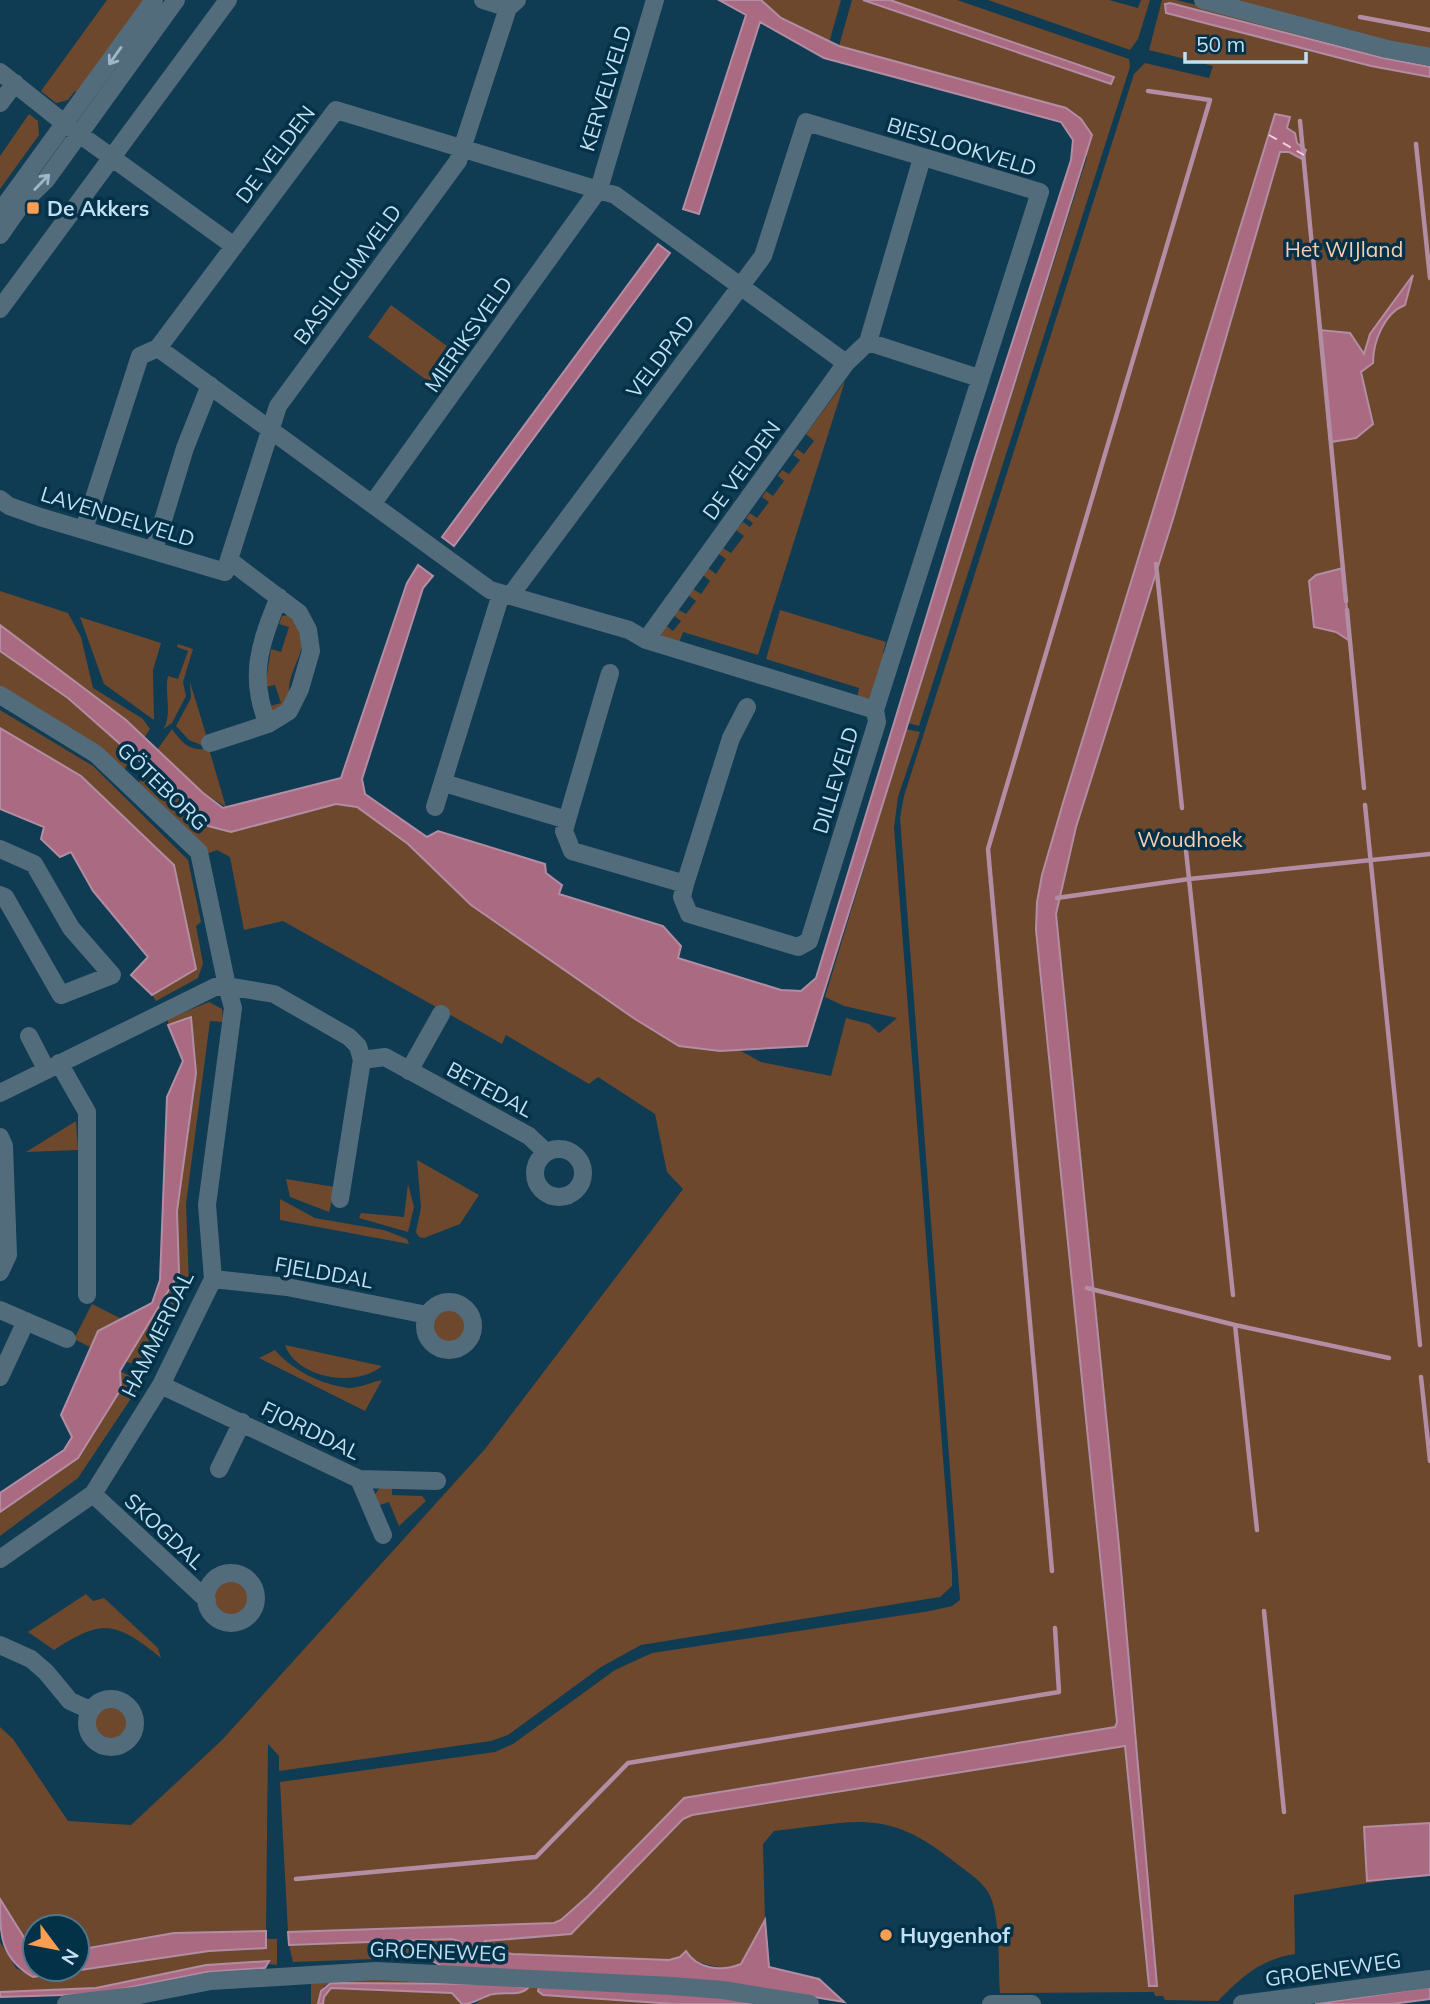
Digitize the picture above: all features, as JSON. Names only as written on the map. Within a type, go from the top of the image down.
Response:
[{"type":"street","points":[[0,235],[23,202],[46,180],[71,128],[154,0]]},
{"type":"street","points":[[0,212],[176,0]]},
{"type":"street","points":[[0,309],[228,0]]},
{"type":"street","points":[[483,0],[512,4]]},
{"type":"street","name":"KERVELVELD","points":[[599,189],[655,0]]},
{"type":"street","points":[[1203,0],[1387,49],[1430,57]]},
{"type":"street","name":"BASILICUMVELD","points":[[227,566],[278,406],[458,161],[512,4]]},
{"type":"street","points":[[0,103],[7,78],[71,128],[234,246]]},
{"type":"street","name":"DE VELDEN","points":[[84,529],[140,356],[158,348],[337,110],[615,195],[846,363],[646,640]]},
{"type":"street","name":"BIESLOOKVELD","points":[[806,122],[1040,192],[875,709]]},
{"type":"street","name":"VELDPAD","points":[[435,807],[505,595],[763,256],[806,122]]},
{"type":"street","points":[[846,363],[868,342],[922,158]]},
{"type":"street","name":"MIERIKSVELD","points":[[373,503],[599,189]]},
{"type":"street","points":[[868,342],[979,378]]},
{"type":"street","points":[[158,348],[490,590],[629,630],[646,640]]},
{"type":"street","points":[[154,550],[185,448],[210,384]]},
{"type":"street","name":"LAVENDELVELD","points":[[0,499],[9,506],[40,517],[154,550],[227,566]]},
{"type":"street","points":[[209,743],[268,724],[289,711],[300,689],[311,652],[309,630],[299,613],[279,597],[227,566]]},
{"type":"street","points":[[268,724],[256,687],[258,661],[279,597]]},
{"type":"street","name":"DILLEVELD","points":[[646,640],[875,709],[877,722],[809,941],[798,947],[689,914],[682,897],[685,884]]},
{"type":"street","points":[[610,673],[564,831],[572,850],[685,884],[732,738],[747,707]]},
{"type":"street","name":"GÖTEBORG","points":[[0,695],[96,754],[199,852],[227,986]]},
{"type":"street","points":[[444,783],[567,820]]},
{"type":"street","points":[[0,849],[34,864],[71,928],[112,975],[61,995],[5,897],[0,895]]},
{"type":"street","points":[[0,1093],[204,992],[227,986],[274,994],[349,1037],[358,1046],[362,1060],[340,1199]]},
{"type":"street","name":"HAMMERDAL","points":[[0,1559],[93,1494],[161,1385],[213,1279],[207,1205],[233,1008],[227,986]]},
{"type":"street","points":[[409,1071],[441,1014]]},
{"type":"street","points":[[29,1036],[87,1112],[87,1295]]},
{"type":"street","name":"BETEDAL","points":[[362,1060],[385,1057],[529,1136],[546,1152]]},
{"type":"street","points":[[0,1137],[4,1146],[8,1255],[0,1272]]},
{"type":"street","name":"FJELDDAL","points":[[213,1279],[287,1287],[427,1315]]},
{"type":"street","points":[[0,1310],[67,1339]]},
{"type":"street","points":[[0,1377],[26,1321]]},
{"type":"street","name":"FJORDDAL","points":[[161,1385],[359,1479],[437,1481]]},
{"type":"street","name":"FJORDDAL","points":[[219,1469],[242,1422]]},
{"type":"street","name":"FJORDDAL","points":[[359,1479],[383,1535]]},
{"type":"street","name":"SKOGDAL","points":[[93,1494],[206,1600]]},
{"type":"street","points":[[0,1645],[31,1659],[46,1672],[69,1701],[90,1710]]},
{"type":"street","name":"GROENEWEG","points":[[66,2004],[134,1996],[211,1981],[376,1971],[672,1986],[723,1990],[810,2004]]},
{"type":"street","name":"GROENEWEG","points":[[1242,2004],[1430,1979]]},
{"type":"street","points":[[991,2004],[1032,2004]]},
{"type":"green space","points":[[107,0],[149,0],[79,93],[75,91],[68,100],[56,103],[41,91]]},
{"type":"green space","points":[[761,0],[841,0],[829,43],[781,18]]},
{"type":"green space","points":[[852,0],[863,0],[1110,84],[1113,76],[890,0],[957,0],[1129,59],[1130,67],[919,726],[908,723],[1087,157],[1066,108],[839,46]]},
{"type":"green space","points":[[988,0],[1109,0],[1138,8],[1141,0],[1150,0],[1138,39],[1130,50]]},
{"type":"green space","name":"Woudhoek","points":[[1162,0],[1176,0],[1231,13],[1235,0],[1430,0],[1430,1873],[1294,1895],[1295,1954],[1272,1960],[1253,1970],[1218,2001],[1165,2000],[1163,1996],[1155,1996],[1154,1992],[1000,1993],[995,1913],[985,1887],[928,1843],[886,1825],[867,1822],[774,1831],[763,1844],[765,1920],[741,1964],[720,1967],[686,1959],[513,1954],[487,1950],[485,1941],[571,1934],[684,1819],[692,1815],[1126,1746],[1149,1986],[1128,1737],[1008,1746],[684,1798],[588,1896],[554,1923],[288,1932],[280,1782],[495,1752],[513,1744],[615,1670],[652,1653],[930,1611],[952,1606],[960,1600],[900,818],[904,796],[1134,74],[1145,63],[1209,78],[1213,66],[1149,50]]},
{"type":"green space","points":[[29,114],[38,121],[39,135],[0,189],[0,156]]},
{"type":"green space","points":[[391,305],[455,352],[432,384],[368,337]]},
{"type":"green space","points":[[845,381],[758,655],[683,632],[679,643],[656,636],[664,624],[673,631],[681,621],[673,615],[677,609],[686,614],[696,601],[688,595],[693,589],[701,594],[710,581],[703,575],[708,568],[716,574],[726,559],[719,554],[723,548],[731,553],[744,536],[736,530],[743,522],[750,527],[753,523],[746,518],[750,513],[757,518],[769,502],[762,497],[766,491],[773,496],[784,481],[778,476],[782,470],[789,474],[800,460],[793,455],[797,449],[804,454],[814,441],[806,434]]},
{"type":"green space","points":[[0,591],[68,613],[81,637],[93,688],[143,719],[150,729],[144,738],[0,625]]},
{"type":"green space","points":[[780,610],[886,642],[883,653],[890,656],[877,692],[867,700],[857,697],[859,688],[766,659]]},
{"type":"green space","points":[[288,615],[298,626],[302,646],[291,676],[290,700],[273,713],[270,706],[281,703],[275,685],[265,687],[271,649],[281,652],[289,627],[279,624],[282,616]]},
{"type":"green space","points":[[80,617],[161,643],[153,670],[154,720],[104,684]]},
{"type":"green space","points":[[178,644],[193,649],[183,682],[186,696],[172,723],[163,729],[168,711],[168,676],[178,679],[188,651],[177,647]]},
{"type":"green space","points":[[0,651],[68,698],[133,756],[124,770],[0,689]]},
{"type":"green space","points":[[190,682],[208,741],[201,745],[189,740],[176,726],[191,698]]},
{"type":"green space","points":[[0,710],[93,766],[188,860],[201,922],[196,926],[203,963],[198,978],[156,1001],[152,995],[196,968],[81,776],[0,728]]},
{"type":"green space","points":[[172,729],[187,745],[196,749],[209,749],[226,807],[203,793],[157,750]]},
{"type":"green space","points":[[906,729],[920,732],[898,797],[894,828],[952,1586],[940,1597],[641,1645],[601,1667],[508,1735],[491,1741],[279,1771],[279,1756],[268,1744],[266,1931],[174,1933],[91,1948],[91,1913],[21,1913],[21,1933],[0,1899],[0,1727],[13,1739],[68,1821],[131,1825],[222,1740],[485,1449],[683,1189],[667,1172],[655,1114],[598,1077],[589,1084],[506,1035],[502,1044],[283,921],[244,930],[230,857],[217,850],[206,854],[138,784],[147,768],[208,826],[231,832],[336,804],[357,807],[408,844],[471,905],[635,1019],[679,1045],[739,1050],[761,1062],[831,1076],[846,1018],[869,1024],[879,1033],[897,1018],[844,1006],[825,997]]},
{"type":"green space","points":[[209,1002],[222,1009],[223,1022],[210,1021],[186,1204],[189,1283],[146,1369],[125,1361],[179,1273],[177,1211],[196,1073],[191,1018],[168,1025],[168,1019]]},
{"type":"green space","points":[[76,1121],[78,1150],[26,1152]]},
{"type":"green space","points":[[417,1160],[479,1195],[460,1224],[424,1238],[419,1237],[416,1232],[421,1208]]},
{"type":"green space","points":[[286,1179],[335,1187],[329,1212],[290,1197]]},
{"type":"green space","points":[[408,1184],[414,1207],[408,1232],[359,1218],[361,1213],[404,1217]]},
{"type":"green space","points":[[280,1199],[315,1218],[384,1230],[407,1239],[409,1244],[280,1220]]},
{"type":"green space","points":[[92,1304],[122,1319],[98,1331],[90,1347],[74,1339]]},
{"type":"green space","points":[[449,1308],[462,1313],[467,1326],[462,1339],[449,1344],[436,1339],[431,1326],[436,1313]]},
{"type":"green space","points":[[285,1345],[382,1366],[358,1377],[329,1376],[302,1366],[292,1357]]},
{"type":"green space","points":[[275,1350],[299,1370],[328,1384],[349,1388],[382,1380],[365,1411],[259,1358]]},
{"type":"green space","points":[[120,1371],[142,1382],[78,1478],[0,1536],[0,1512],[78,1458]]},
{"type":"green space","points":[[392,1486],[392,1495],[422,1496],[426,1501],[399,1526],[389,1502],[380,1505],[374,1496],[380,1487]]},
{"type":"green space","points":[[232,1579],[245,1584],[250,1597],[245,1610],[232,1615],[219,1610],[214,1597],[219,1584]]},
{"type":"green space","points":[[86,1594],[93,1601],[104,1598],[158,1648],[161,1658],[120,1631],[97,1629],[54,1650],[28,1632]]},
{"type":"green space","points":[[111,1706],[123,1711],[128,1723],[123,1735],[111,1740],[99,1735],[94,1723],[99,1711]]},
{"type":"green space","points":[[266,1939],[277,1939],[277,1965],[269,1964],[268,1961],[206,1965],[96,1988],[0,1992],[0,1942],[16,1968],[21,1971],[21,1983],[91,1983],[91,1968],[209,1951],[266,1948]]},
{"type":"green space","points":[[453,1939],[461,1942],[461,1949],[456,1956],[293,1962],[289,1945]]},
{"type":"green space","points":[[357,1977],[691,1991],[540,1993],[675,2004],[476,2004],[484,1997],[501,1993],[502,1984],[331,1983],[324,1986],[318,2004],[311,2004],[311,1984]]},
{"type":"green space","points":[[331,1988],[452,1993],[462,2004],[323,2004],[324,1997]]},
{"type":"shaded area","points":[[719,0],[761,0],[781,18],[839,46],[1066,108],[1081,119],[1092,135],[807,1046],[720,1051],[679,1046],[635,1019],[471,905],[408,844],[357,807],[336,804],[231,832],[208,826],[188,804],[68,698],[0,651],[0,625],[126,720],[203,793],[223,808],[341,778],[407,583],[418,565],[433,576],[423,588],[362,779],[365,794],[427,837],[438,831],[545,864],[546,873],[562,885],[559,894],[663,926],[681,946],[678,958],[781,990],[801,991],[816,978],[975,458],[1071,160],[1073,140],[1061,122],[824,58],[760,22],[699,214],[683,209],[746,15]]},
{"type":"shaded area","points":[[863,0],[890,0],[1114,77],[1111,84]]},
{"type":"shaded area","points":[[1170,3],[1383,58],[1430,67],[1430,77],[1371,66],[1166,13],[1165,4]]},
{"type":"shaded area","points":[[1275,114],[1290,117],[1287,128],[1295,133],[1297,143],[1306,150],[1302,159],[1289,152],[1280,152],[1173,519],[1076,827],[1056,914],[1119,1546],[1157,1986],[1149,1986],[1125,1746],[692,1815],[683,1819],[571,1934],[485,1941],[487,1950],[513,1954],[669,1960],[680,1957],[686,1951],[696,1962],[703,1965],[726,1968],[741,1964],[765,1920],[769,1967],[819,1979],[844,2002],[741,1985],[443,1967],[429,1959],[456,1956],[461,1949],[461,1942],[453,1939],[289,1945],[288,1932],[554,1923],[588,1896],[684,1798],[1115,1727],[1117,1722],[1036,930],[1037,902],[1063,803]]},
{"type":"shaded area","points":[[658,244],[670,253],[454,546],[442,537]]},
{"type":"shaded area","points":[[1413,275],[1405,305],[1391,314],[1386,321],[1375,346],[1373,363],[1361,372],[1373,424],[1356,438],[1331,442],[1320,330],[1350,333],[1364,354],[1370,334]]},
{"type":"shaded area","points":[[1343,568],[1350,641],[1336,632],[1314,627],[1309,581],[1316,575]]},
{"type":"shaded area","points":[[0,728],[81,776],[174,865],[196,969],[152,995],[131,975],[148,957],[93,891],[71,852],[60,857],[41,839],[44,827],[0,809]]},
{"type":"shaded area","points":[[191,1017],[196,1073],[177,1211],[179,1273],[120,1371],[121,1389],[78,1458],[0,1512],[0,1493],[64,1450],[72,1437],[61,1415],[98,1331],[152,1303],[160,1280],[167,1097],[183,1061],[168,1025]]},
{"type":"shaded area","points":[[1430,1823],[1430,1875],[1367,1881],[1364,1827]]},
{"type":"shaded area","points":[[0,1899],[21,1933],[21,1969],[4,1944]]},
{"type":"shaded area","points":[[266,1931],[266,1948],[209,1951],[91,1968],[91,1948],[174,1933]]},
{"type":"shaded area","points":[[269,1961],[265,1968],[207,1972],[97,1994],[0,1997],[0,1992],[96,1988],[206,1965]]},
{"type":"shaded area","points":[[331,1983],[502,1984],[528,1988],[521,1992],[494,1994],[462,2004],[452,1993],[331,1988],[324,1997],[323,2004],[318,2004],[321,1991]]},
{"type":"shaded area","points":[[539,1986],[708,1994],[767,2004],[675,2004],[543,1995],[538,1991]]},
{"type":"shaded area","points":[[1430,1987],[1430,1999],[1392,2004],[1315,2004]]},
{"type":"waterway","points":[[1360,17],[1430,30]]},
{"type":"waterway","points":[[1052,1571],[988,849],[1210,100],[1148,91]]},
{"type":"waterway","points":[[1300,121],[1346,601]]},
{"type":"waterway","points":[[1416,144],[1430,278]]},
{"type":"waterway","points":[[1156,564],[1182,808]]},
{"type":"waterway","points":[[1347,610],[1364,788]]},
{"type":"waterway","points":[[1365,805],[1420,1345]]},
{"type":"waterway","points":[[1185,841],[1233,1295]]},
{"type":"waterway","points":[[1057,898],[1189,879],[1430,854]]},
{"type":"waterway","points":[[1087,1288],[1235,1325],[1389,1358]]},
{"type":"waterway","points":[[1235,1325],[1257,1530]]},
{"type":"waterway","points":[[1421,1377],[1430,1461]]},
{"type":"waterway","points":[[1264,1611],[1284,1812]]},
{"type":"waterway","points":[[296,1879],[536,1857],[628,1763],[1059,1692],[1055,1628]]},
{"type":"ferry route","points":[[1269,135],[1304,155]]},
{"type":"place","name":"De Akkers","points":[[33,208]]},
{"type":"place","name":"Huygenhof","points":[[886,1935]]},
{"type":"park label","name":"Het WIJland","points":[[1344,249]]}]
